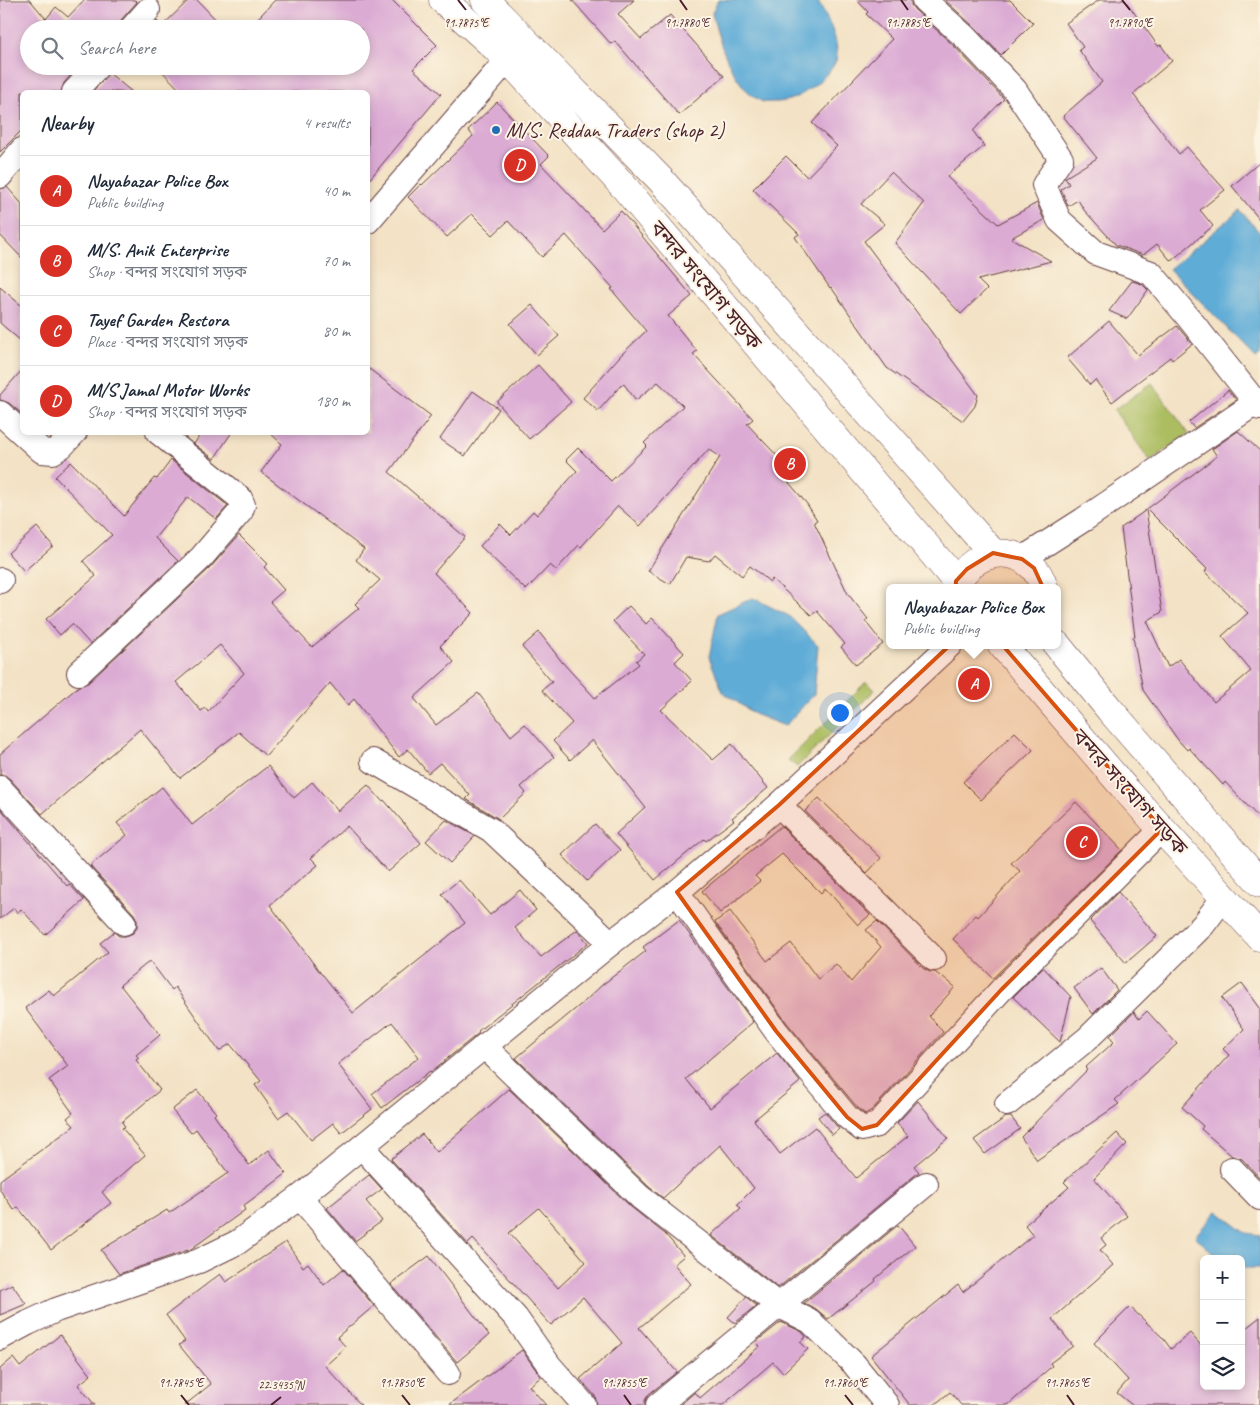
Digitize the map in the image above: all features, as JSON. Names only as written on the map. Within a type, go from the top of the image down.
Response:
[{"type":"highway","name":"বন্দর সংযোগ সড়ক","points":[[443,0],[508,59],[625,188],[955,584]]},
{"type":"highway","name":"বন্দর সংযোগ সড়ক","points":[[485,0],[660,179],[993,553]]},
{"type":"highway","points":[[957,584],[967,568],[979,559],[993,553],[1008,554],[1022,558],[1034,568],[1043,584]]},
{"type":"highway","name":"বন্দর সংযোগ সড়ক","points":[[1005,649],[1127,791],[1260,937]]},
{"type":"highway","name":"বন্দর সংযোগ সড়ক","points":[[1060,649],[1110,710],[1256,871]]},
{"type":"street","points":[[924,0],[965,37],[1015,90],[1061,159],[1044,185],[1058,220],[1096,253],[1151,274],[1259,404],[1022,558]]},
{"type":"street","points":[[140,20],[148,10]]},
{"type":"street","points":[[370,219],[508,59]]},
{"type":"street","points":[[76,90],[90,75]]},
{"type":"street","points":[[0,176],[20,152]]},
{"type":"street","points":[[0,413],[20,431]]},
{"type":"street","points":[[24,435],[42,451],[53,452],[62,446],[71,435]]},
{"type":"street","points":[[79,673],[200,558],[241,511],[243,505],[240,498],[162,435]]},
{"type":"street","points":[[0,1338],[56,1310],[199,1261],[238,1242],[300,1197],[611,943],[677,892],[778,805],[946,649]]},
{"type":"street","points":[[373,761],[491,830],[611,943]]},
{"type":"street","points":[[0,788],[124,923]]},
{"type":"street","points":[[778,805],[934,959]]},
{"type":"street","points":[[677,892],[776,1031],[847,1117],[862,1129],[877,1125],[1001,990],[1162,829]]},
{"type":"street","points":[[1006,1104],[1088,1038],[1203,925],[1224,897]]},
{"type":"street","points":[[484,1046],[640,1197],[778,1305],[810,1321],[854,1364],[887,1405]]},
{"type":"street","points":[[362,1147],[516,1318],[549,1365],[584,1405]]},
{"type":"street","points":[[1232,1169],[1260,1198]]},
{"type":"street","points":[[658,1405],[926,1184]]},
{"type":"street","points":[[300,1197],[448,1373]]},
{"type":"highlighted area","points":[[993,553],[1022,559],[1034,568],[1046,594],[1045,609],[1029,634],[1005,648],[1162,829],[1001,990],[877,1125],[862,1129],[847,1117],[776,1031],[677,892],[779,805],[966,630],[955,595],[956,581],[967,569]]},
{"type":"green space","points":[[1152,383],[1189,434],[1150,461],[1114,410]]},
{"type":"green space","points":[[866,682],[875,690],[797,767],[788,760]]},
{"type":"water","points":[[718,0],[817,0],[830,25],[837,46],[837,57],[833,66],[816,84],[796,98],[778,102],[761,101],[742,85],[728,62],[712,13]]},
{"type":"water","points":[[1240,210],[1260,233],[1260,355],[1256,358],[1169,269]]},
{"type":"water","points":[[753,598],[789,616],[818,645],[814,694],[785,726],[754,714],[723,692],[709,657],[718,614]]},
{"type":"water","points":[[1217,1211],[1246,1233],[1260,1235],[1260,1268],[1245,1268],[1245,1255],[1214,1255],[1195,1236]]},
{"type":"building","points":[[0,0],[30,0],[46,19],[56,7],[68,17],[84,0],[135,0],[137,2],[121,20],[20,20],[20,75],[71,75],[64,83],[62,90],[20,90],[20,132],[0,152]]},
{"type":"building","points":[[189,0],[197,0],[216,20],[168,20]]},
{"type":"building","points":[[275,0],[392,0],[437,45],[413,69],[441,94],[370,179],[370,90],[180,90],[166,75],[370,75],[370,20],[256,20]]},
{"type":"building","points":[[572,0],[634,0],[618,14],[641,39],[670,15],[724,76],[679,115],[615,41],[611,44]]},
{"type":"building","points":[[857,0],[911,0],[911,5],[915,10],[955,47],[1004,99],[973,131],[984,146],[947,177],[998,224],[1037,203],[1044,220],[1011,238],[1051,261],[978,280],[987,289],[961,314],[895,243],[924,203],[891,172],[861,204],[885,224],[864,241],[978,395],[975,406],[963,421],[887,368],[795,237],[799,234],[753,189],[786,156],[807,177],[837,146],[812,123],[892,39],[866,14],[868,12]]},
{"type":"building","points":[[945,0],[1010,0],[1033,23],[1001,55]]},
{"type":"building","points":[[1099,0],[1125,0],[1158,46],[1161,45],[1172,61],[1133,94],[1179,154],[1187,147],[1225,190],[1200,210],[1213,226],[1171,261],[1157,244],[1143,255],[1116,245],[1084,210],[1078,200],[1068,206],[1061,189],[1069,184],[1066,177],[1097,158],[1063,116],[1102,82],[1079,50],[1083,47],[1066,23]]},
{"type":"building","points":[[107,75],[111,75],[130,90],[94,90]]},
{"type":"building","points":[[497,102],[549,156],[541,164],[602,229],[621,211],[692,296],[668,316],[697,351],[693,354],[753,419],[747,424],[782,461],[775,466],[807,504],[817,520],[814,522],[848,594],[868,619],[865,621],[883,644],[856,665],[841,647],[845,644],[817,611],[811,615],[772,579],[770,582],[750,566],[742,576],[715,554],[709,561],[686,557],[670,584],[648,571],[720,457],[709,449],[640,526],[618,506],[581,547],[579,545],[556,570],[550,565],[526,590],[480,546],[500,524],[511,535],[533,511],[537,515],[577,471],[566,460],[578,448],[611,481],[647,446],[644,443],[683,406],[658,382],[636,400],[623,383],[598,411],[583,398],[620,356],[646,331],[611,289],[613,288],[566,235],[542,257],[508,221],[493,235],[472,214],[447,237],[408,197],[473,136],[468,130]]},
{"type":"building","points":[[1260,162],[1260,220],[1232,186]]},
{"type":"building","points":[[7,187],[20,202],[20,256],[0,235],[0,189]]},
{"type":"building","points":[[1132,281],[1142,284],[1148,290],[1127,319],[1109,311]]},
{"type":"building","points":[[0,287],[20,304],[20,340],[0,323]]},
{"type":"building","points":[[532,305],[559,336],[537,355],[510,324]]},
{"type":"building","points":[[1109,321],[1138,355],[1177,326],[1192,344],[1172,360],[1170,357],[1112,402],[1095,380],[1090,385],[1067,358]]},
{"type":"building","points":[[538,365],[571,402],[529,439],[497,402]]},
{"type":"building","points":[[370,370],[431,416],[389,472],[465,537],[434,573],[473,613],[440,646],[454,662],[414,698],[436,725],[478,693],[511,736],[525,724],[554,757],[521,787],[526,793],[499,819],[466,799],[470,795],[440,763],[428,773],[408,749],[399,757],[354,699],[348,705],[330,683],[266,756],[239,732],[180,778],[140,729],[42,814],[10,779],[5,775],[0,775],[0,754],[79,686],[88,683],[210,568],[239,535],[268,564],[264,567],[284,590],[270,602],[312,647],[359,608],[355,604],[380,580],[356,560],[364,549],[261,472],[282,444],[272,435],[370,435]],"holes":[[[220,645],[244,673],[208,712],[205,708],[201,711],[176,682]]]},
{"type":"building","points":[[20,372],[20,412],[9,403],[0,400],[0,395]]},
{"type":"building","points":[[1228,390],[1236,400],[1194,428],[1189,422]]},
{"type":"building","points":[[473,391],[499,409],[465,456],[440,439]]},
{"type":"building","points":[[1238,431],[1260,451],[1260,819],[1225,782],[1223,785],[1189,748],[1187,750],[1143,690],[1133,637],[1135,637],[1121,528],[1146,510],[1162,612],[1147,621],[1168,667],[1179,659],[1214,702],[1251,671],[1222,636],[1248,613],[1205,572],[1207,569],[1147,509],[1217,456],[1212,449]]},
{"type":"building","points":[[200,435],[230,435],[214,459],[194,444]]},
{"type":"building","points":[[171,460],[228,506],[216,519],[188,497],[155,538],[178,561],[90,644],[72,624],[60,635],[46,619],[96,576],[83,561],[112,535],[55,477],[71,462],[124,516]]},
{"type":"building","points":[[37,527],[53,546],[24,571],[8,553]]},
{"type":"building","points":[[629,606],[646,624],[652,618],[684,653],[675,662],[692,681],[661,710],[713,760],[732,744],[768,788],[732,818],[734,820],[706,841],[704,839],[655,880],[616,834],[645,807],[592,740],[570,760],[553,741],[572,723],[542,690],[552,682],[522,647],[539,632],[562,662],[595,698],[639,664],[636,661],[644,654],[613,621]]},
{"type":"building","points":[[1015,732],[1033,750],[981,800],[963,782]]},
{"type":"building","points":[[268,766],[294,798],[312,782],[338,811],[368,785],[382,801],[384,800],[421,843],[388,872],[347,826],[311,858],[318,865],[270,905],[353,1013],[465,923],[442,894],[459,880],[490,915],[520,890],[536,910],[515,928],[541,957],[577,930],[588,943],[478,1031],[479,1033],[431,1072],[382,1108],[372,1094],[419,1057],[392,1022],[338,1064],[372,1109],[341,1133],[333,1123],[311,1140],[288,1111],[278,1118],[255,1085],[261,1081],[230,1044],[219,1051],[175,987],[172,990],[150,961],[120,985],[160,1035],[136,1055],[139,1058],[136,1060],[160,1090],[122,1122],[125,1127],[122,1128],[145,1155],[102,1192],[111,1203],[51,1250],[18,1207],[14,1210],[0,1190],[0,1180],[74,1126],[67,1118],[73,1113],[49,1080],[68,1066],[25,1008],[49,990],[54,996],[108,952],[100,943],[114,932],[119,936],[126,936],[133,933],[137,928],[137,920],[134,914],[90,866],[127,835],[117,823],[162,787],[192,825]]},
{"type":"building","points":[[819,798],[881,858],[867,873],[805,811]]},
{"type":"building","points":[[1076,802],[1122,850],[993,978],[953,939],[976,915],[978,917],[1020,871],[1011,863]]},
{"type":"building","points":[[0,808],[67,886],[69,884],[84,900],[45,935],[21,909],[17,913],[14,908],[0,919]]},
{"type":"building","points":[[446,820],[475,836],[450,863],[426,841]]},
{"type":"building","points":[[595,824],[620,850],[587,881],[562,855]]},
{"type":"building","points":[[781,826],[870,915],[858,925],[825,888],[821,893],[782,854],[755,876],[760,881],[720,913],[702,891]]},
{"type":"building","points":[[1118,892],[1157,936],[1126,963],[1090,921]]},
{"type":"building","points":[[730,911],[767,961],[791,943],[818,979],[836,964],[851,982],[881,947],[866,930],[877,921],[924,969],[942,976],[955,987],[929,1016],[943,1032],[872,1110],[865,1114],[857,1107],[787,1023],[715,922]]},
{"type":"building","points":[[679,920],[753,1022],[686,1079],[710,1108],[777,1053],[800,1082],[754,1120],[780,1154],[815,1127],[856,1178],[908,1136],[897,1123],[918,1101],[948,1138],[914,1166],[919,1172],[778,1288],[711,1235],[741,1208],[737,1205],[754,1188],[720,1145],[663,1198],[649,1187],[516,1058],[602,985],[646,951],[643,947]]},
{"type":"building","points":[[1043,967],[1071,997],[1060,1042],[1013,997]]},
{"type":"building","points":[[1101,968],[1117,990],[1093,1014],[1074,988]]},
{"type":"building","points":[[1242,983],[1260,1008],[1260,1178],[1242,1159],[1232,1156],[1201,1129],[1203,1126],[1182,1107],[1229,1055],[1223,1049],[1244,1029],[1222,998]]},
{"type":"building","points":[[1147,1011],[1177,1044],[1115,1100],[1119,1104],[1037,1160],[1021,1137],[1087,1070],[1085,1068],[1114,1042],[1110,1036],[1134,1012],[1139,1019]]},
{"type":"building","points":[[509,1089],[631,1207],[665,1234],[684,1256],[674,1264],[691,1284],[639,1328],[677,1372],[649,1394],[645,1400],[645,1405],[597,1405],[595,1396],[580,1379],[622,1343],[583,1297],[551,1325],[473,1239],[468,1244],[391,1159],[422,1134],[437,1152]],"holes":[[[539,1208],[586,1262],[558,1288],[509,1233]]]},
{"type":"building","points":[[197,1090],[216,1113],[214,1115],[249,1165],[269,1150],[286,1174],[243,1206],[245,1210],[191,1249],[119,1274],[101,1250],[167,1210],[169,1213],[228,1173],[196,1129],[191,1133],[172,1110]]},
{"type":"building","points":[[825,1112],[839,1129],[832,1135],[818,1117]]},
{"type":"building","points":[[1006,1117],[1011,1117],[1020,1129],[985,1154],[974,1140]]},
{"type":"building","points":[[1117,1133],[1127,1144],[1094,1178],[1127,1216],[1101,1238],[1106,1245],[1100,1250],[1113,1265],[1052,1319],[1073,1346],[1050,1363],[1052,1366],[1008,1405],[961,1405],[950,1392],[934,1405],[910,1405],[871,1356],[958,1285],[963,1292],[1033,1235],[1025,1225],[1069,1187],[1064,1182]]},
{"type":"building","points":[[369,1175],[382,1189],[366,1201],[382,1221],[355,1241],[327,1208]]},
{"type":"building","points":[[898,1225],[915,1246],[875,1279],[876,1281],[828,1319],[816,1309],[804,1303]]},
{"type":"building","points":[[286,1242],[303,1267],[308,1263],[324,1285],[343,1269],[374,1306],[337,1337],[346,1347],[325,1366],[361,1405],[185,1405],[211,1384],[179,1345],[185,1341],[166,1315],[220,1274],[226,1282]]},
{"type":"building","points":[[429,1256],[489,1335],[457,1362],[391,1284]]},
{"type":"building","points":[[12,1284],[26,1304],[0,1315],[0,1290]]},
{"type":"building","points":[[746,1297],[757,1306],[735,1323],[728,1317]]},
{"type":"building","points":[[1130,1307],[1162,1337],[1171,1349],[1190,1333],[1200,1344],[1200,1390],[1245,1390],[1245,1329],[1260,1317],[1260,1405],[1132,1405],[1117,1393],[1128,1380],[1094,1343]]},
{"type":"building","points":[[781,1322],[802,1332],[806,1337],[800,1342],[808,1349],[783,1373],[773,1362],[723,1405],[680,1405],[695,1392],[700,1398],[760,1346],[756,1342]]},
{"type":"building","points":[[60,1335],[91,1375],[78,1385],[95,1405],[0,1405],[0,1369],[13,1358],[20,1367]]},
{"type":"building","points":[[522,1350],[541,1377],[529,1386],[546,1405],[449,1405]]},
{"type":"place","name":"M/S. Reddan Traders (shop 2)","points":[[496,130]]},
{"type":"place","name":"M/S Jamal Motor Works","points":[[520,165]]},
{"type":"place","name":"M/S. Anik Enterprise","points":[[790,464]]},
{"type":"place","name":"Nayabazar Police Box","points":[[974,684]]},
{"type":"place","name":"Tayef Garden Restora","points":[[1082,842]]}]
